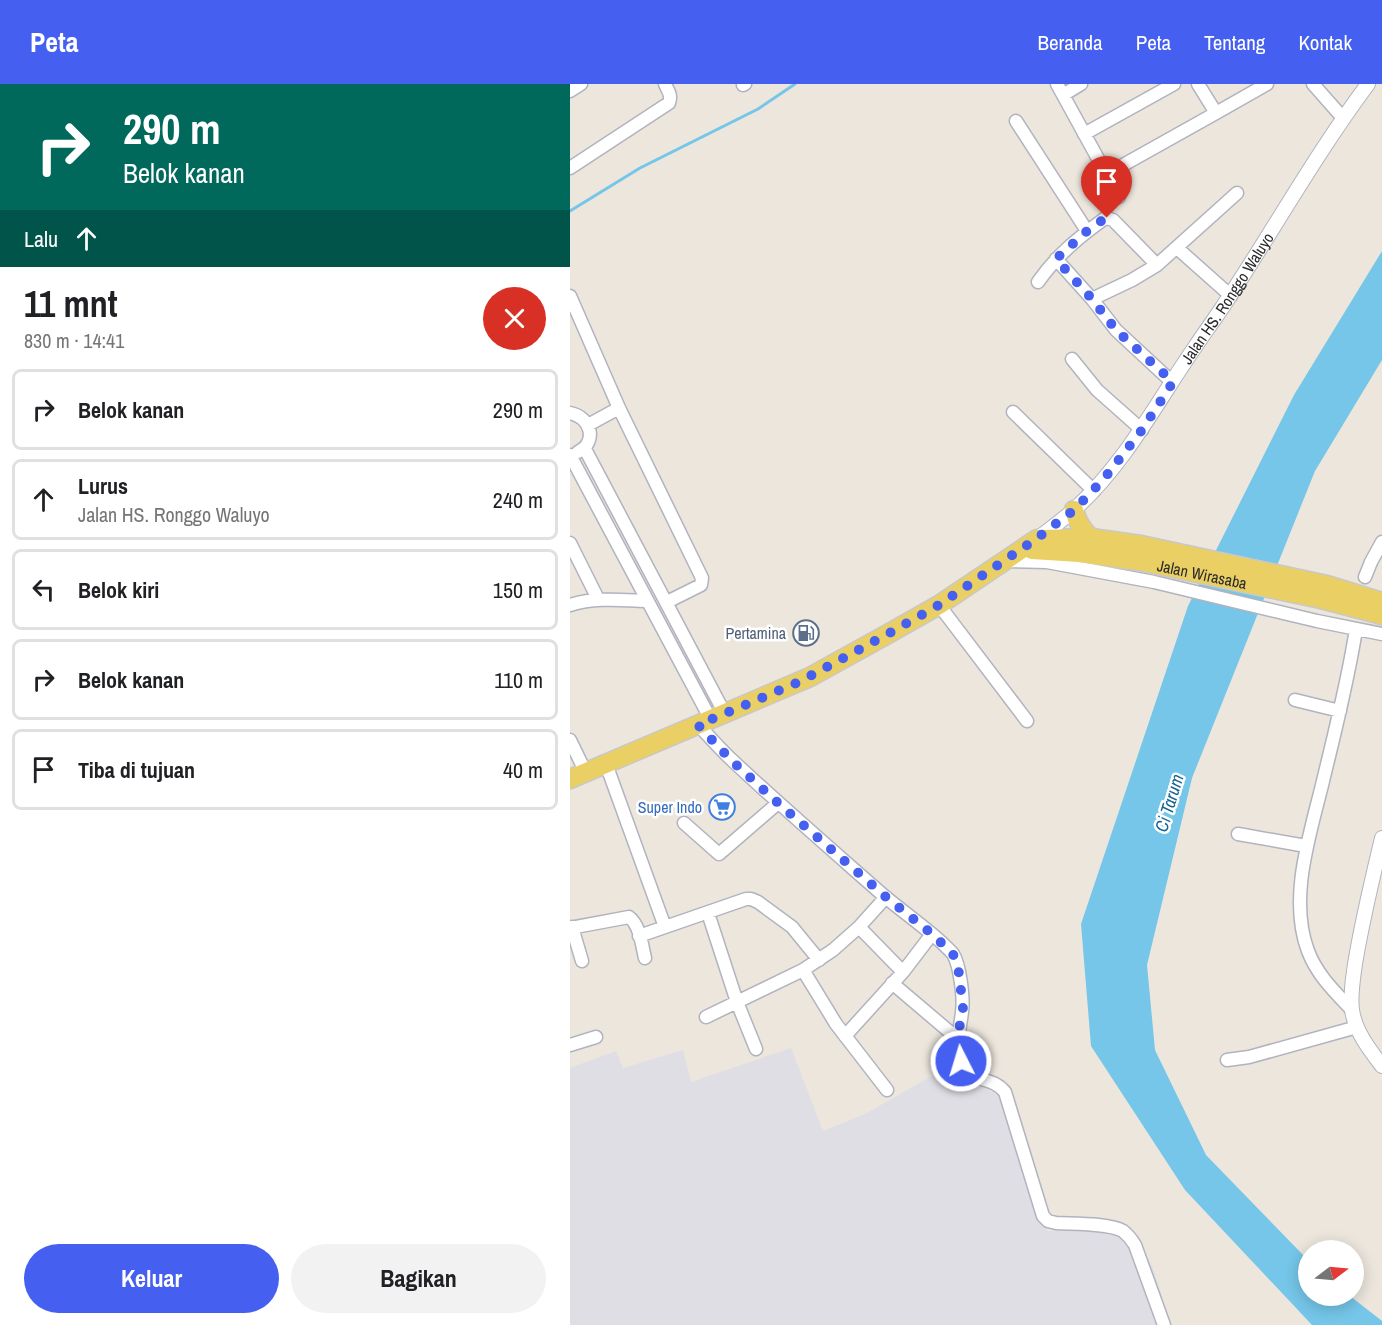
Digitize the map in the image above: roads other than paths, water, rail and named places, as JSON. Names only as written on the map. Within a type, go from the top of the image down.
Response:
[{"type":"main road","points":[[1074,510],[1083,531],[1091,538]]},
{"type":"main road","name":"Jalan Wirasaba","points":[[1029,544],[1091,538],[1140,553],[1382,602]]},
{"type":"main road","points":[[578,776],[810,677],[939,605],[1029,544]]},
{"type":"main road","name":"Jalan Wirasaba","points":[[1029,544],[1079,553],[1140,553]]},
{"type":"main road","name":"Jalan Wirasaba","points":[[1324,592],[1382,615]]},
{"type":"street","points":[[570,91],[581,84]]},
{"type":"street","points":[[570,168],[669,103],[670,93],[665,84]]},
{"type":"street","points":[[1081,84],[1060,89],[1119,197]]},
{"type":"street","points":[[1084,134],[1174,84]]},
{"type":"street","points":[[1198,84],[1216,113]]},
{"type":"street","points":[[1107,174],[1267,84]]},
{"type":"street","points":[[1313,84],[1343,118]]},
{"type":"street","name":"Jalan HS. Ronggo Waluyo","points":[[1029,544],[1074,510],[1094,491],[1142,430],[1194,347],[1231,296],[1343,118],[1368,84]]},
{"type":"street","points":[[1016,121],[1087,231]]},
{"type":"street","points":[[1092,299],[1157,265],[1237,193]]},
{"type":"street","points":[[1038,282],[1056,259],[1104,219],[1110,219],[1157,265]]},
{"type":"street","points":[[1177,248],[1231,296]]},
{"type":"street","points":[[1056,259],[1116,330],[1173,382]]},
{"type":"street","points":[[570,296],[619,408],[702,578],[701,585],[667,602]]},
{"type":"street","points":[[1072,359],[1097,390],[1142,430]]},
{"type":"street","points":[[588,425],[619,408]]},
{"type":"street","points":[[570,412],[585,420],[590,435],[585,449],[570,455],[732,761],[953,954],[959,973],[963,1009],[957,1039],[961,1061],[968,1073],[1001,1087],[1005,1092],[1043,1216],[1048,1221],[1056,1223],[1111,1227],[1129,1236],[1136,1245],[1164,1325]]},
{"type":"street","points":[[1012,412],[1094,491]]},
{"type":"street","points":[[585,449],[706,678],[711,720]]},
{"type":"street","points":[[1365,577],[1382,542]]},
{"type":"street","points":[[570,543],[598,599]]},
{"type":"street","points":[[1003,561],[1047,562],[1154,582],[1382,634]]},
{"type":"street","points":[[570,605],[598,599],[647,601]]},
{"type":"street","points":[[939,605],[1027,721]]},
{"type":"street","points":[[1352,1010],[1317,969],[1308,951],[1301,924],[1299,900],[1306,846],[1349,672],[1356,629]]},
{"type":"street","points":[[693,686],[706,678]]},
{"type":"street","points":[[1295,700],[1340,711]]},
{"type":"street","points":[[570,740],[578,776]]},
{"type":"street","points":[[606,764],[666,927]]},
{"type":"street","points":[[684,823],[719,854],[778,803]]},
{"type":"street","points":[[1238,834],[1306,846]]},
{"type":"street","points":[[1382,838],[1358,945],[1352,991],[1352,1010],[1357,1027],[1382,1066]]},
{"type":"street","points":[[706,1017],[819,960],[860,927],[886,897]]},
{"type":"street","points":[[639,936],[746,899],[752,899],[792,927],[819,960]]},
{"type":"street","points":[[708,913],[737,1002],[756,1049]]},
{"type":"street","points":[[582,961],[571,928],[629,917],[633,919],[645,958]]},
{"type":"street","points":[[860,927],[903,972]]},
{"type":"street","points":[[845,1036],[903,972],[932,934]]},
{"type":"street","points":[[803,970],[845,1036],[887,1090]]},
{"type":"street","points":[[892,983],[957,1039]]},
{"type":"street","points":[[1227,1060],[1249,1057],[1357,1027]]},
{"type":"street","points":[[570,1045],[596,1037]]},
{"type":"water","name":"Ci Tarum","points":[[1382,251],[1382,360],[1315,471],[1192,778],[1147,965],[1155,1050],[1206,1155],[1298,1250],[1298,1306],[1363,1306],[1382,1321],[1382,1325],[1312,1325],[1185,1190],[1091,1046],[1081,924],[1188,606],[1294,395]]},
{"type":"waterway","points":[[570,211],[640,168],[758,109],[795,84]]},
{"type":"place","name":"Pertamina","points":[[806,633]]},
{"type":"place","name":"Super Indo","points":[[722,807]]}]
